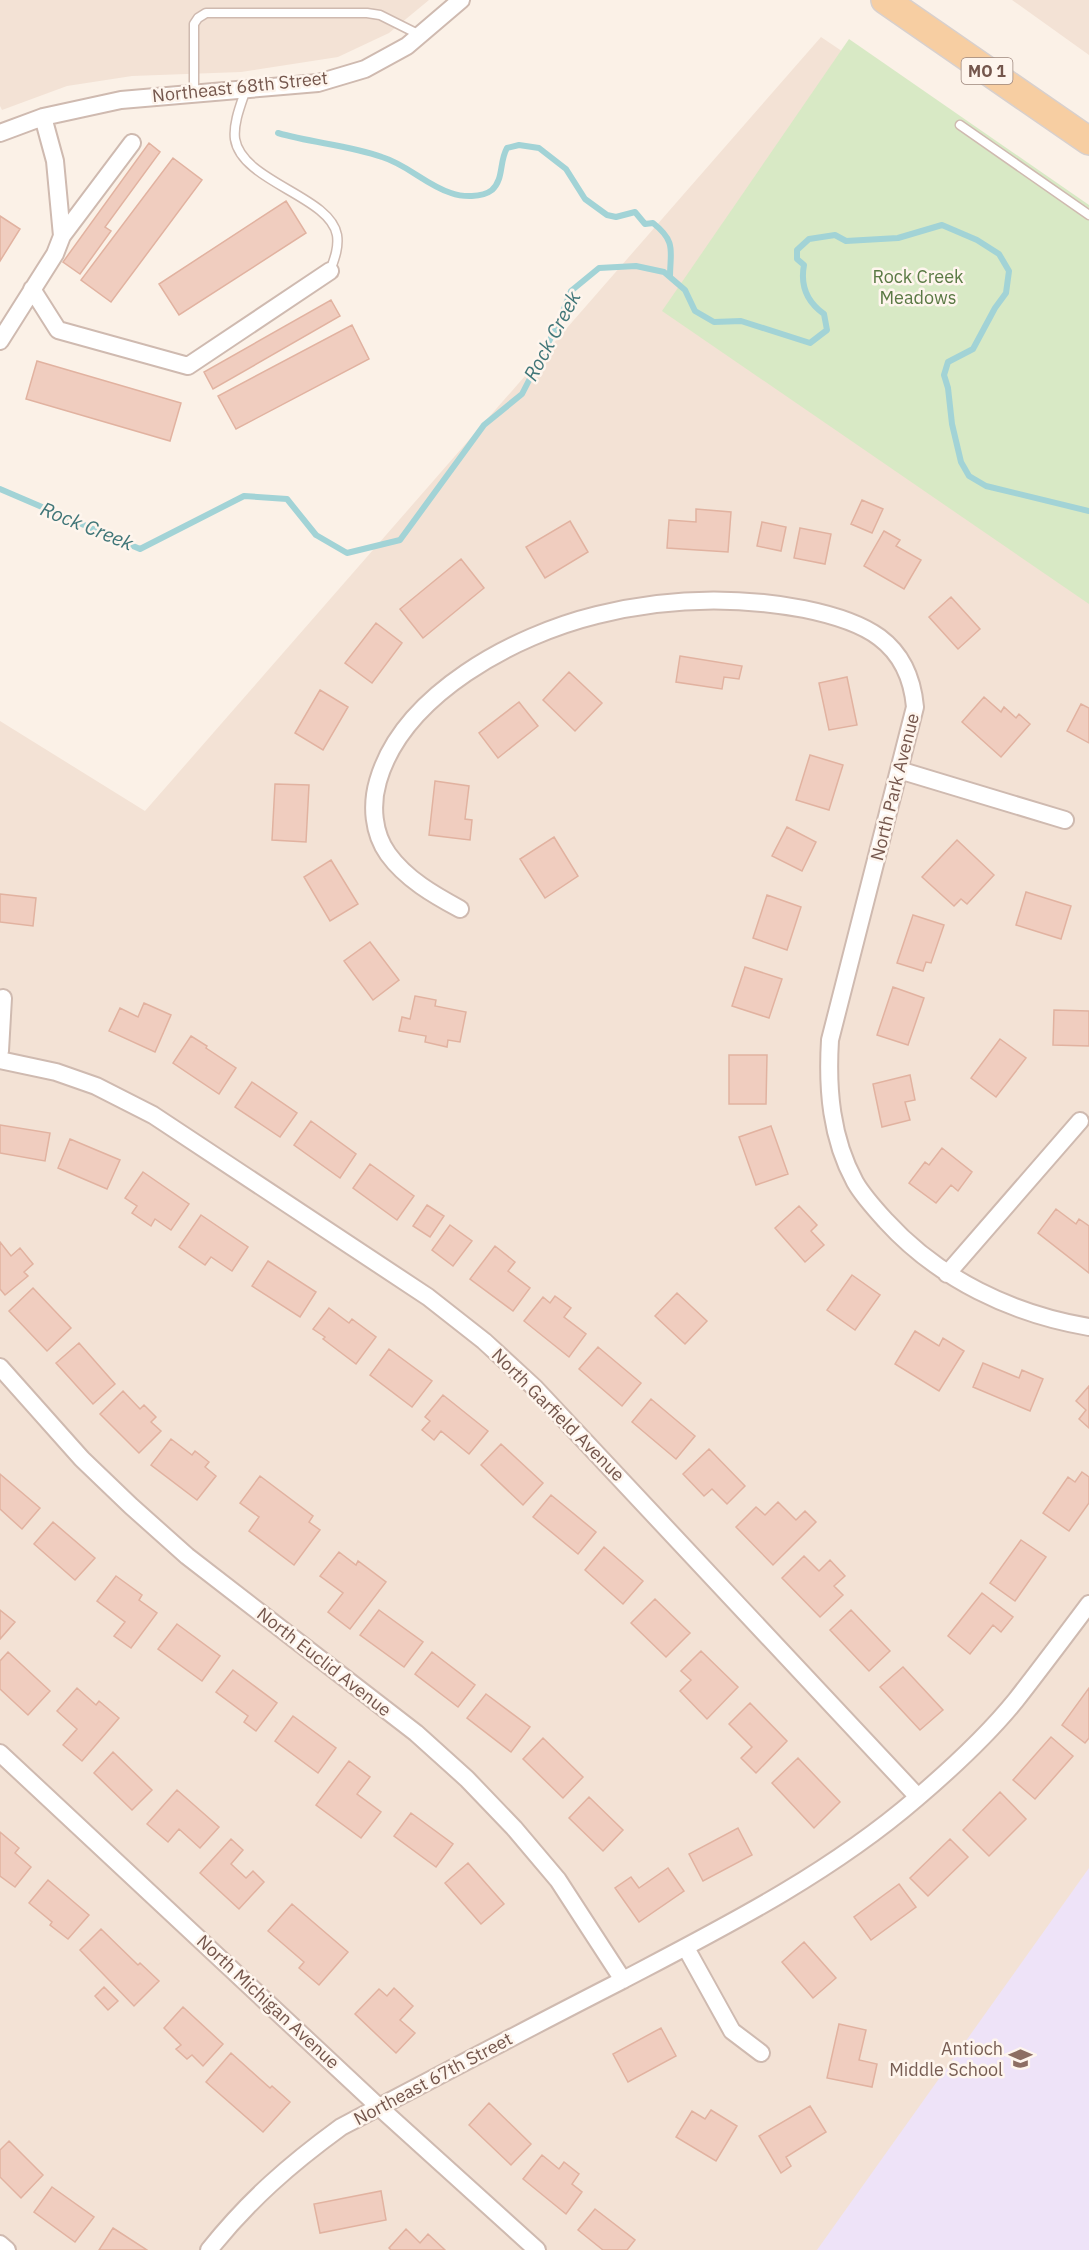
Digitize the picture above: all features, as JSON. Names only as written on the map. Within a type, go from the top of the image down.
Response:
[{"type":"main road","name":"MO 1","points":[[885,0],[1089,141]]},
{"type":"street","name":"Northeast 68th Street","points":[[0,133],[43,117],[120,100],[318,83],[365,69],[406,46],[461,0]]},
{"type":"street","points":[[43,117],[56,161],[62,236]]},
{"type":"street","points":[[0,340],[55,254],[62,236],[132,143]]},
{"type":"street","points":[[32,289],[58,330],[188,366],[330,271]]},
{"type":"street","name":"North Park Avenue","points":[[460,909],[430,893],[388,855],[378,837],[374,795],[381,770],[405,727],[434,698],[474,668],[513,646],[575,622],[639,606],[689,601],[736,600],[783,605],[859,624],[876,634],[900,658],[911,681],[915,707],[830,1040],[829,1089],[833,1121],[842,1153],[856,1183],[874,1209],[897,1233],[947,1274],[974,1290],[1004,1303],[1041,1316],[1089,1327]]},
{"type":"street","points":[[899,770],[1065,820]]},
{"type":"street","points":[[0,1050],[3,998]]},
{"type":"street","name":"North Garfield Avenue","points":[[0,1060],[56,1072],[96,1086],[153,1115],[380,1264],[428,1297],[474,1333],[535,1388],[918,1797]]},
{"type":"street","points":[[947,1274],[1080,1121]]},
{"type":"street","name":"North Euclid Avenue","points":[[2,1373],[81,1459],[187,1556],[416,1733],[467,1779],[514,1828],[558,1880],[623,1980]]},
{"type":"street","name":"Northeast 67th Street","points":[[209,2250],[256,2196],[296,2159],[341,2127],[686,1948],[798,1884],[851,1850],[918,1797],[961,1758],[1008,1708],[1089,1604]]},
{"type":"street","name":"North Michigan Avenue","points":[[0,1753],[379,2107],[537,2250]]},
{"type":"street","points":[[686,1948],[732,2031],[761,2053]]},
{"type":"street","points":[[0,2244],[7,2250]]},
{"type":"lane","points":[[194,93],[194,24],[198,18],[206,14],[367,13],[380,15],[420,35]]},
{"type":"lane","points":[[246,89],[237,119],[235,140],[243,158],[258,172],[285,187],[331,222],[337,235],[336,255],[330,271]]},
{"type":"lane","points":[[960,125],[1089,214]]},
{"type":"shaded area","points":[[0,0],[429,0],[389,33],[338,57],[241,72],[132,76],[67,86],[2,110],[0,106]]},
{"type":"shaded area","points":[[1012,0],[1089,0],[1089,55]]},
{"type":"shaded area","points":[[821,37],[1089,218],[1089,2250],[0,2250],[0,721],[145,811]]},
{"type":"shaded area","name":"Antioch Middle School","points":[[1089,1868],[1089,2250],[817,2250]]},
{"type":"green space","name":"Rock Creek Meadows","points":[[849,39],[1089,205],[1089,604],[662,311]]},
{"type":"building","points":[[149,143],[160,152],[105,227],[111,231],[80,274],[63,262]]},
{"type":"building","points":[[173,158],[202,180],[111,302],[81,280]]},
{"type":"building","points":[[286,201],[306,233],[179,315],[159,284]]},
{"type":"building","points":[[0,216],[20,229],[0,261]]},
{"type":"building","points":[[331,300],[340,316],[213,389],[204,372]]},
{"type":"building","points":[[352,325],[369,359],[236,429],[218,396]]},
{"type":"building","points":[[37,361],[181,403],[170,441],[26,399]]},
{"type":"building","points":[[862,500],[883,509],[872,533],[851,524]]},
{"type":"building","points":[[696,509],[731,512],[728,552],[667,548],[669,520],[696,522]]},
{"type":"building","points":[[570,521],[588,552],[545,578],[526,547]]},
{"type":"building","points":[[762,522],[786,527],[781,551],[757,546]]},
{"type":"building","points":[[800,528],[831,534],[825,564],[794,558]]},
{"type":"building","points":[[884,531],[900,540],[896,546],[921,560],[904,589],[864,566]]},
{"type":"building","points":[[461,559],[484,588],[423,638],[400,609]]},
{"type":"building","points":[[951,597],[980,629],[958,649],[929,617]]},
{"type":"building","points":[[376,623],[402,643],[372,683],[345,663]]},
{"type":"building","points":[[680,656],[742,666],[739,679],[724,677],[722,689],[676,682]]},
{"type":"building","points":[[569,672],[602,703],[575,731],[543,700]]},
{"type":"building","points":[[847,677],[857,725],[829,730],[819,683]]},
{"type":"building","points":[[320,690],[348,707],[323,750],[295,733]]},
{"type":"building","points":[[984,697],[1001,712],[1004,707],[1016,718],[1019,714],[1030,724],[1001,757],[962,722]]},
{"type":"building","points":[[519,702],[538,726],[498,758],[479,733]]},
{"type":"building","points":[[1081,704],[1089,708],[1089,743],[1067,731]]},
{"type":"building","points":[[810,755],[843,765],[829,810],[796,800]]},
{"type":"building","points":[[435,781],[469,786],[465,819],[472,820],[470,840],[429,835]]},
{"type":"building","points":[[275,784],[309,785],[306,842],[272,840]]},
{"type":"building","points":[[787,827],[816,842],[802,871],[772,856]]},
{"type":"building","points":[[554,837],[578,876],[545,898],[520,859]]},
{"type":"building","points":[[957,840],[994,875],[967,904],[961,899],[954,906],[922,877]]},
{"type":"building","points":[[331,860],[358,904],[330,921],[304,877]]},
{"type":"building","points":[[1026,892],[1071,906],[1061,939],[1016,925]]},
{"type":"building","points":[[0,894],[36,898],[33,926],[0,922]]},
{"type":"building","points":[[767,895],[801,907],[787,950],[753,938]]},
{"type":"building","points":[[913,915],[944,925],[931,963],[926,962],[923,971],[897,963]]},
{"type":"building","points":[[370,942],[399,980],[373,1000],[344,961]]},
{"type":"building","points":[[745,967],[782,979],[769,1018],[732,1006]]},
{"type":"building","points":[[893,987],[924,998],[908,1045],[877,1035]]},
{"type":"building","points":[[415,996],[436,1000],[435,1006],[466,1012],[460,1042],[448,1040],[447,1047],[425,1042],[426,1036],[399,1031],[402,1017],[410,1019]]},
{"type":"building","points":[[144,1003],[171,1015],[155,1052],[109,1031],[120,1008],[138,1017]]},
{"type":"building","points":[[1054,1010],[1089,1011],[1089,1046],[1053,1045]]},
{"type":"building","points":[[191,1036],[236,1068],[219,1094],[173,1063]]},
{"type":"building","points":[[1000,1039],[1026,1058],[996,1097],[971,1078]]},
{"type":"building","points":[[729,1055],[767,1055],[766,1104],[729,1104]]},
{"type":"building","points":[[910,1075],[915,1100],[905,1102],[910,1120],[882,1127],[873,1084]]},
{"type":"building","points":[[252,1082],[297,1113],[280,1137],[235,1107]]},
{"type":"building","points":[[311,1121],[356,1154],[340,1178],[294,1145]]},
{"type":"building","points":[[0,1125],[50,1133],[45,1161],[0,1153]]},
{"type":"building","points":[[771,1126],[788,1174],[756,1185],[739,1137]]},
{"type":"building","points":[[70,1139],[120,1160],[107,1189],[58,1168]]},
{"type":"building","points":[[942,1148],[972,1172],[958,1191],[951,1185],[936,1203],[909,1183],[925,1162],[929,1165]]},
{"type":"building","points":[[370,1164],[414,1196],[397,1220],[353,1188]]},
{"type":"building","points":[[143,1172],[189,1204],[171,1230],[155,1219],[151,1226],[132,1213],[137,1206],[125,1198]]},
{"type":"building","points":[[427,1205],[444,1216],[430,1237],[413,1226]]},
{"type":"building","points":[[799,1206],[817,1225],[811,1231],[824,1245],[805,1262],[775,1228]]},
{"type":"building","points":[[1056,1209],[1076,1224],[1079,1219],[1089,1226],[1089,1273],[1038,1233]]},
{"type":"building","points":[[201,1215],[248,1247],[232,1271],[211,1257],[205,1265],[179,1247]]},
{"type":"building","points":[[450,1225],[472,1241],[453,1266],[432,1250]]},
{"type":"building","points":[[0,1242],[11,1256],[20,1248],[33,1264],[24,1272],[28,1276],[5,1295],[0,1289]]},
{"type":"building","points":[[495,1246],[515,1262],[508,1271],[530,1288],[513,1311],[470,1279]]},
{"type":"building","points":[[268,1261],[316,1292],[300,1317],[252,1286]]},
{"type":"building","points":[[852,1275],[880,1295],[855,1330],[827,1310]]},
{"type":"building","points":[[33,1288],[71,1328],[47,1351],[9,1311]]},
{"type":"building","points":[[677,1293],[707,1321],[685,1344],[655,1316]]},
{"type":"building","points":[[555,1296],[571,1308],[564,1317],[586,1334],[569,1357],[524,1321],[543,1297],[550,1303]]},
{"type":"building","points":[[329,1308],[349,1323],[352,1319],[376,1337],[356,1364],[313,1329]]},
{"type":"building","points":[[915,1331],[939,1346],[943,1338],[964,1351],[939,1391],[895,1364]]},
{"type":"building","points":[[79,1343],[115,1384],[93,1404],[56,1363]]},
{"type":"building","points":[[598,1347],[641,1383],[622,1406],[579,1369]]},
{"type":"building","points":[[389,1349],[432,1381],[412,1407],[370,1375]]},
{"type":"building","points":[[983,1363],[1019,1378],[1022,1370],[1043,1379],[1030,1411],[973,1387]]},
{"type":"building","points":[[1089,1386],[1089,1428],[1079,1419],[1086,1410],[1076,1401]]},
{"type":"building","points":[[123,1391],[140,1409],[144,1405],[156,1417],[151,1422],[161,1431],[139,1453],[100,1414]]},
{"type":"building","points":[[443,1395],[488,1431],[469,1454],[441,1431],[434,1440],[422,1430],[430,1421],[425,1417]]},
{"type":"building","points":[[651,1399],[695,1436],[676,1459],[632,1422]]},
{"type":"building","points":[[171,1439],[192,1455],[195,1451],[209,1462],[205,1467],[216,1476],[197,1500],[151,1465]]},
{"type":"building","points":[[501,1444],[543,1483],[523,1505],[481,1465]]},
{"type":"building","points":[[709,1449],[745,1486],[727,1504],[712,1489],[704,1496],[683,1474]]},
{"type":"building","points":[[1082,1472],[1089,1477],[1089,1503],[1069,1531],[1043,1513],[1068,1477],[1075,1482]]},
{"type":"building","points":[[0,1474],[40,1508],[22,1529],[0,1509]]},
{"type":"building","points":[[260,1476],[313,1516],[309,1522],[320,1530],[294,1565],[249,1531],[259,1517],[240,1503]]},
{"type":"building","points":[[551,1495],[596,1532],[578,1554],[533,1517]]},
{"type":"building","points":[[778,1502],[796,1520],[805,1511],[816,1522],[773,1565],[736,1527],[756,1507],[765,1515]]},
{"type":"building","points":[[53,1522],[95,1558],[75,1580],[34,1544]]},
{"type":"building","points":[[1021,1540],[1046,1557],[1015,1601],[990,1583]]},
{"type":"building","points":[[604,1547],[643,1581],[623,1604],[585,1570]]},
{"type":"building","points":[[339,1552],[356,1565],[358,1561],[386,1582],[350,1629],[328,1612],[343,1593],[320,1576]]},
{"type":"building","points":[[804,1556],[819,1571],[830,1560],[845,1576],[834,1586],[843,1595],[820,1617],[782,1578]]},
{"type":"building","points":[[116,1576],[142,1595],[139,1600],[157,1613],[131,1648],[114,1636],[125,1622],[97,1601]]},
{"type":"building","points":[[982,1593],[1013,1617],[1001,1632],[993,1625],[970,1654],[948,1636]]},
{"type":"building","points":[[655,1599],[690,1633],[666,1657],[631,1623]]},
{"type":"building","points":[[0,1610],[15,1622],[0,1639]]},
{"type":"building","points":[[379,1610],[423,1642],[404,1667],[360,1635]]},
{"type":"building","points":[[851,1610],[890,1651],[869,1671],[830,1630]]},
{"type":"building","points":[[177,1624],[220,1656],[202,1681],[158,1649]]},
{"type":"building","points":[[701,1651],[738,1687],[707,1719],[680,1691],[691,1680],[681,1671]]},
{"type":"building","points":[[8,1652],[50,1691],[28,1715],[0,1689],[0,1661]]},
{"type":"building","points":[[432,1652],[475,1685],[458,1707],[415,1674]]},
{"type":"building","points":[[903,1667],[943,1710],[920,1730],[880,1687]]},
{"type":"building","points":[[233,1670],[277,1703],[256,1731],[244,1722],[248,1716],[216,1692]]},
{"type":"building","points":[[77,1688],[96,1705],[99,1701],[119,1718],[82,1761],[63,1745],[77,1729],[57,1711]]},
{"type":"building","points":[[1089,1688],[1089,1738],[1085,1743],[1062,1725]]},
{"type":"building","points":[[486,1694],[530,1727],[511,1752],[467,1718]]},
{"type":"building","points":[[750,1703],[787,1741],[756,1773],[741,1758],[752,1747],[729,1724]]},
{"type":"building","points":[[293,1716],[336,1748],[318,1773],[275,1741]]},
{"type":"building","points":[[1051,1737],[1073,1756],[1035,1799],[1013,1780]]},
{"type":"building","points":[[543,1738],[583,1777],[563,1798],[523,1759]]},
{"type":"building","points":[[113,1752],[152,1790],[132,1810],[94,1773]]},
{"type":"building","points":[[798,1758],[840,1802],[814,1828],[772,1783]]},
{"type":"building","points":[[349,1761],[370,1777],[357,1794],[381,1812],[361,1838],[316,1805]]},
{"type":"building","points":[[177,1790],[219,1827],[200,1848],[179,1829],[168,1842],[147,1824]]},
{"type":"building","points":[[1000,1792],[1026,1819],[989,1856],[963,1830]]},
{"type":"building","points":[[589,1797],[623,1830],[603,1851],[569,1818]]},
{"type":"building","points":[[411,1813],[453,1844],[436,1867],[394,1836]]},
{"type":"building","points":[[738,1828],[752,1855],[703,1881],[689,1854]]},
{"type":"building","points":[[0,1832],[19,1848],[15,1853],[31,1867],[15,1887],[0,1876]]},
{"type":"building","points":[[231,1839],[243,1850],[231,1864],[246,1878],[253,1871],[264,1882],[239,1909],[200,1873]]},
{"type":"building","points":[[950,1839],[968,1857],[928,1896],[910,1878]]},
{"type":"building","points":[[468,1863],[504,1904],[481,1924],[445,1883]]},
{"type":"building","points":[[668,1868],[684,1891],[639,1922],[615,1888],[631,1877],[639,1888]]},
{"type":"building","points":[[48,1880],[89,1915],[68,1939],[50,1925],[52,1922],[29,1903]]},
{"type":"building","points":[[899,1884],[916,1907],[871,1940],[854,1917]]},
{"type":"building","points":[[292,1904],[348,1952],[319,1985],[299,1968],[304,1962],[268,1931]]},
{"type":"building","points":[[101,1929],[138,1965],[140,1963],[159,1981],[134,2006],[80,1950]]},
{"type":"building","points":[[804,1942],[836,1978],[813,1998],[782,1962]]},
{"type":"building","points":[[104,1987],[118,2001],[108,2010],[95,1996]]},
{"type":"building","points":[[394,1988],[413,2006],[400,2020],[415,2033],[396,2053],[355,2014],[379,1989],[387,1996]]},
{"type":"building","points":[[183,2007],[223,2044],[203,2066],[192,2055],[187,2059],[176,2049],[181,2045],[164,2028]]},
{"type":"building","points":[[839,2024],[866,2030],[859,2060],[877,2064],[872,2087],[827,2078]]},
{"type":"building","points":[[661,2028],[676,2056],[628,2082],[613,2054]]},
{"type":"building","points":[[231,2053],[270,2088],[272,2086],[290,2102],[263,2132],[206,2082]]},
{"type":"building","points":[[489,2103],[531,2144],[511,2165],[469,2125]]},
{"type":"building","points":[[810,2106],[826,2132],[786,2157],[791,2166],[781,2173],[759,2136]]},
{"type":"building","points":[[711,2110],[737,2126],[716,2161],[676,2137],[692,2111],[705,2119]]},
{"type":"building","points":[[9,2141],[43,2175],[21,2198],[0,2177],[0,2150]]},
{"type":"building","points":[[542,2155],[559,2169],[564,2162],[579,2174],[572,2184],[582,2192],[566,2214],[523,2179]]},
{"type":"building","points":[[52,2187],[94,2217],[75,2242],[34,2212]]},
{"type":"building","points":[[381,2191],[386,2220],[320,2233],[314,2204]]},
{"type":"building","points":[[595,2209],[635,2240],[627,2250],[603,2250],[578,2230]]},
{"type":"building","points":[[113,2228],[147,2250],[99,2250]]},
{"type":"building","points":[[406,2229],[420,2243],[428,2234],[445,2250],[391,2250],[389,2248]]},
{"type":"waterway","points":[[278,133],[382,157],[433,185],[466,196],[488,193],[496,186],[507,148],[519,145],[539,148],[566,169],[585,199],[607,215],[616,217],[635,212],[645,224],[653,223],[661,230],[670,247],[670,277]]},
{"type":"waterway","name":"Rock Creek","points":[[0,489],[140,549],[244,496],[287,499],[316,535],[347,553],[400,540],[484,425],[522,394],[558,324],[571,291],[599,268],[636,266],[664,272],[685,290],[695,311],[714,322],[741,321],[810,343],[827,330],[824,314],[813,304],[806,293],[803,280],[804,265],[797,259],[797,250],[809,239],[835,235],[846,241],[898,238],[942,225],[977,240],[999,254],[1009,271],[1006,293],[995,308],[973,349],[948,362],[944,375],[961,462],[969,476],[986,486],[1089,511]]},
{"type":"place","name":"Antioch Middle School","points":[[1021,2059]]}]
